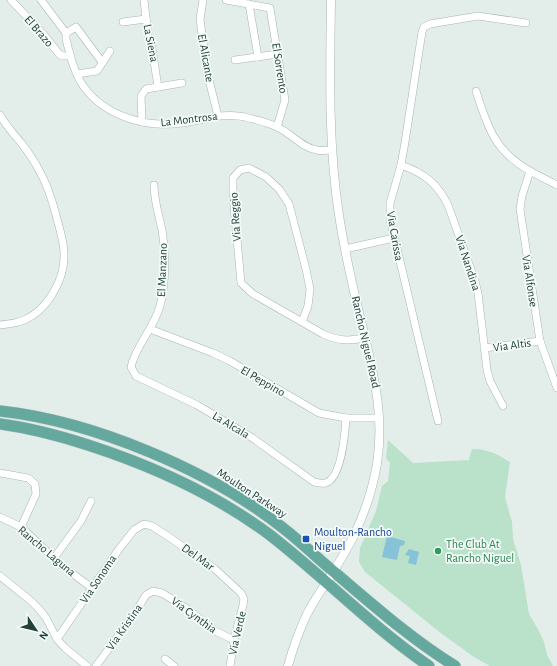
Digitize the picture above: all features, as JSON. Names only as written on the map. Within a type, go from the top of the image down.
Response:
[{"type":"main road","name":"Moulton Parkway","points":[[0,411],[42,418],[92,431],[144,450],[194,472],[237,496],[272,520],[408,632],[455,666]]},
{"type":"main road","name":"Moulton Parkway","points":[[0,424],[41,432],[110,452],[147,466],[201,491],[269,535],[393,640],[429,666]]},
{"type":"street","name":"El Brazo","points":[[11,0],[45,36],[58,54],[70,56]]},
{"type":"street","points":[[41,0],[66,33],[76,27],[102,62]]},
{"type":"street","name":"La Siena","points":[[144,0],[148,35],[151,42],[158,87]]},
{"type":"street","name":"El Alicante","points":[[203,0],[200,18],[207,72],[218,116]]},
{"type":"street","points":[[226,0],[249,4],[258,57]]},
{"type":"street","name":"Rancho Niguel Road","points":[[288,666],[292,650],[306,618],[355,533],[369,495],[378,454],[380,418],[378,396],[345,249],[338,208],[332,150],[330,111],[331,0]]},
{"type":"street","name":"El Sorrento","points":[[249,4],[270,8],[285,100],[278,127]]},
{"type":"street","name":"Via Carissa","points":[[438,421],[390,219],[390,202],[401,165],[422,32],[424,27],[430,24],[478,16],[526,23]]},
{"type":"street","points":[[123,22],[146,19]]},
{"type":"street","name":"La Montrosa","points":[[66,33],[70,56],[76,74],[84,87],[103,105],[123,116],[152,124],[180,123],[230,115],[244,117],[278,127],[310,148],[317,150],[332,150]]},
{"type":"street","points":[[76,74],[97,70],[110,51]]},
{"type":"street","points":[[235,60],[278,54]]},
{"type":"street","points":[[142,122],[141,96],[146,90],[182,83]]},
{"type":"street","points":[[476,91],[494,137],[501,148],[508,156],[530,171],[557,185]]},
{"type":"street","points":[[0,115],[6,126],[33,159],[49,191],[62,240],[64,264],[56,290],[50,298],[31,316],[18,322],[0,325]]},
{"type":"street","name":"Via Nandina","points":[[401,165],[424,176],[442,194],[448,205],[475,281],[478,293],[487,370],[490,381],[503,406]]},
{"type":"street","name":"Via Reggio","points":[[302,322],[308,306],[310,289],[289,204],[279,190],[266,177],[249,168],[240,170],[233,178],[233,195],[241,283],[254,294],[302,322],[329,336],[350,340],[365,338]]},
{"type":"street","name":"Via Alfonse","points":[[530,171],[522,196],[520,209],[540,341],[557,388]]},
{"type":"street","name":"El Manzano","points":[[133,372],[131,367],[132,362],[144,337],[150,329],[159,308],[163,293],[164,251],[162,230],[154,200],[154,186]]},
{"type":"street","points":[[345,249],[394,238]]},
{"type":"street","name":"El Peppino","points":[[150,329],[213,353],[319,413],[346,418],[380,418]]},
{"type":"street","name":"Via Altis","points":[[484,348],[540,341]]},
{"type":"street","name":"La Alcala","points":[[133,372],[136,376],[197,405],[245,433],[314,482],[320,484],[326,483],[333,476],[343,449],[346,418]]},
{"type":"street","points":[[0,473],[28,478],[35,484],[36,494],[21,527]]},
{"type":"street","points":[[54,558],[81,520],[91,501]]},
{"type":"street","name":"Rancho Laguna","points":[[0,518],[21,527],[54,558],[92,588]]},
{"type":"street","name":"Via Sonoma","points":[[58,639],[119,549],[134,530],[144,524]]},
{"type":"street","name":"Del Mar","points":[[144,524],[152,526],[215,569],[241,592],[244,600]]},
{"type":"street","points":[[0,576],[39,609],[65,648],[87,666]]},
{"type":"street","name":"Via Cynthia","points":[[153,591],[162,592],[189,610],[215,631],[234,640]]},
{"type":"street","name":"Via Kristina","points":[[96,666],[135,613],[146,595],[153,591]]},
{"type":"street","name":"Via Verde","points":[[230,666],[234,640],[244,600]]},
{"type":"street","points":[[165,659],[174,666]]},
{"type":"green space","name":"The Club At Rancho Niguel","points":[[388,440],[413,463],[470,460],[472,449],[487,451],[510,462],[505,497],[512,522],[513,539],[521,565],[529,614],[539,631],[544,642],[547,655],[553,666],[490,666],[474,657],[442,634],[365,572],[359,562],[360,548],[376,511],[382,486],[388,481],[390,463],[386,458]]},
{"type":"water","points":[[387,536],[405,541],[404,545],[400,546],[397,560],[382,557]]},
{"type":"water","points":[[409,549],[419,552],[416,565],[408,563],[410,556],[405,555]]},
{"type":"place","name":"Moulton-Rancho Niguel","points":[[306,539]]},
{"type":"place","name":"The Club At Rancho Niguel","points":[[438,551]]}]
